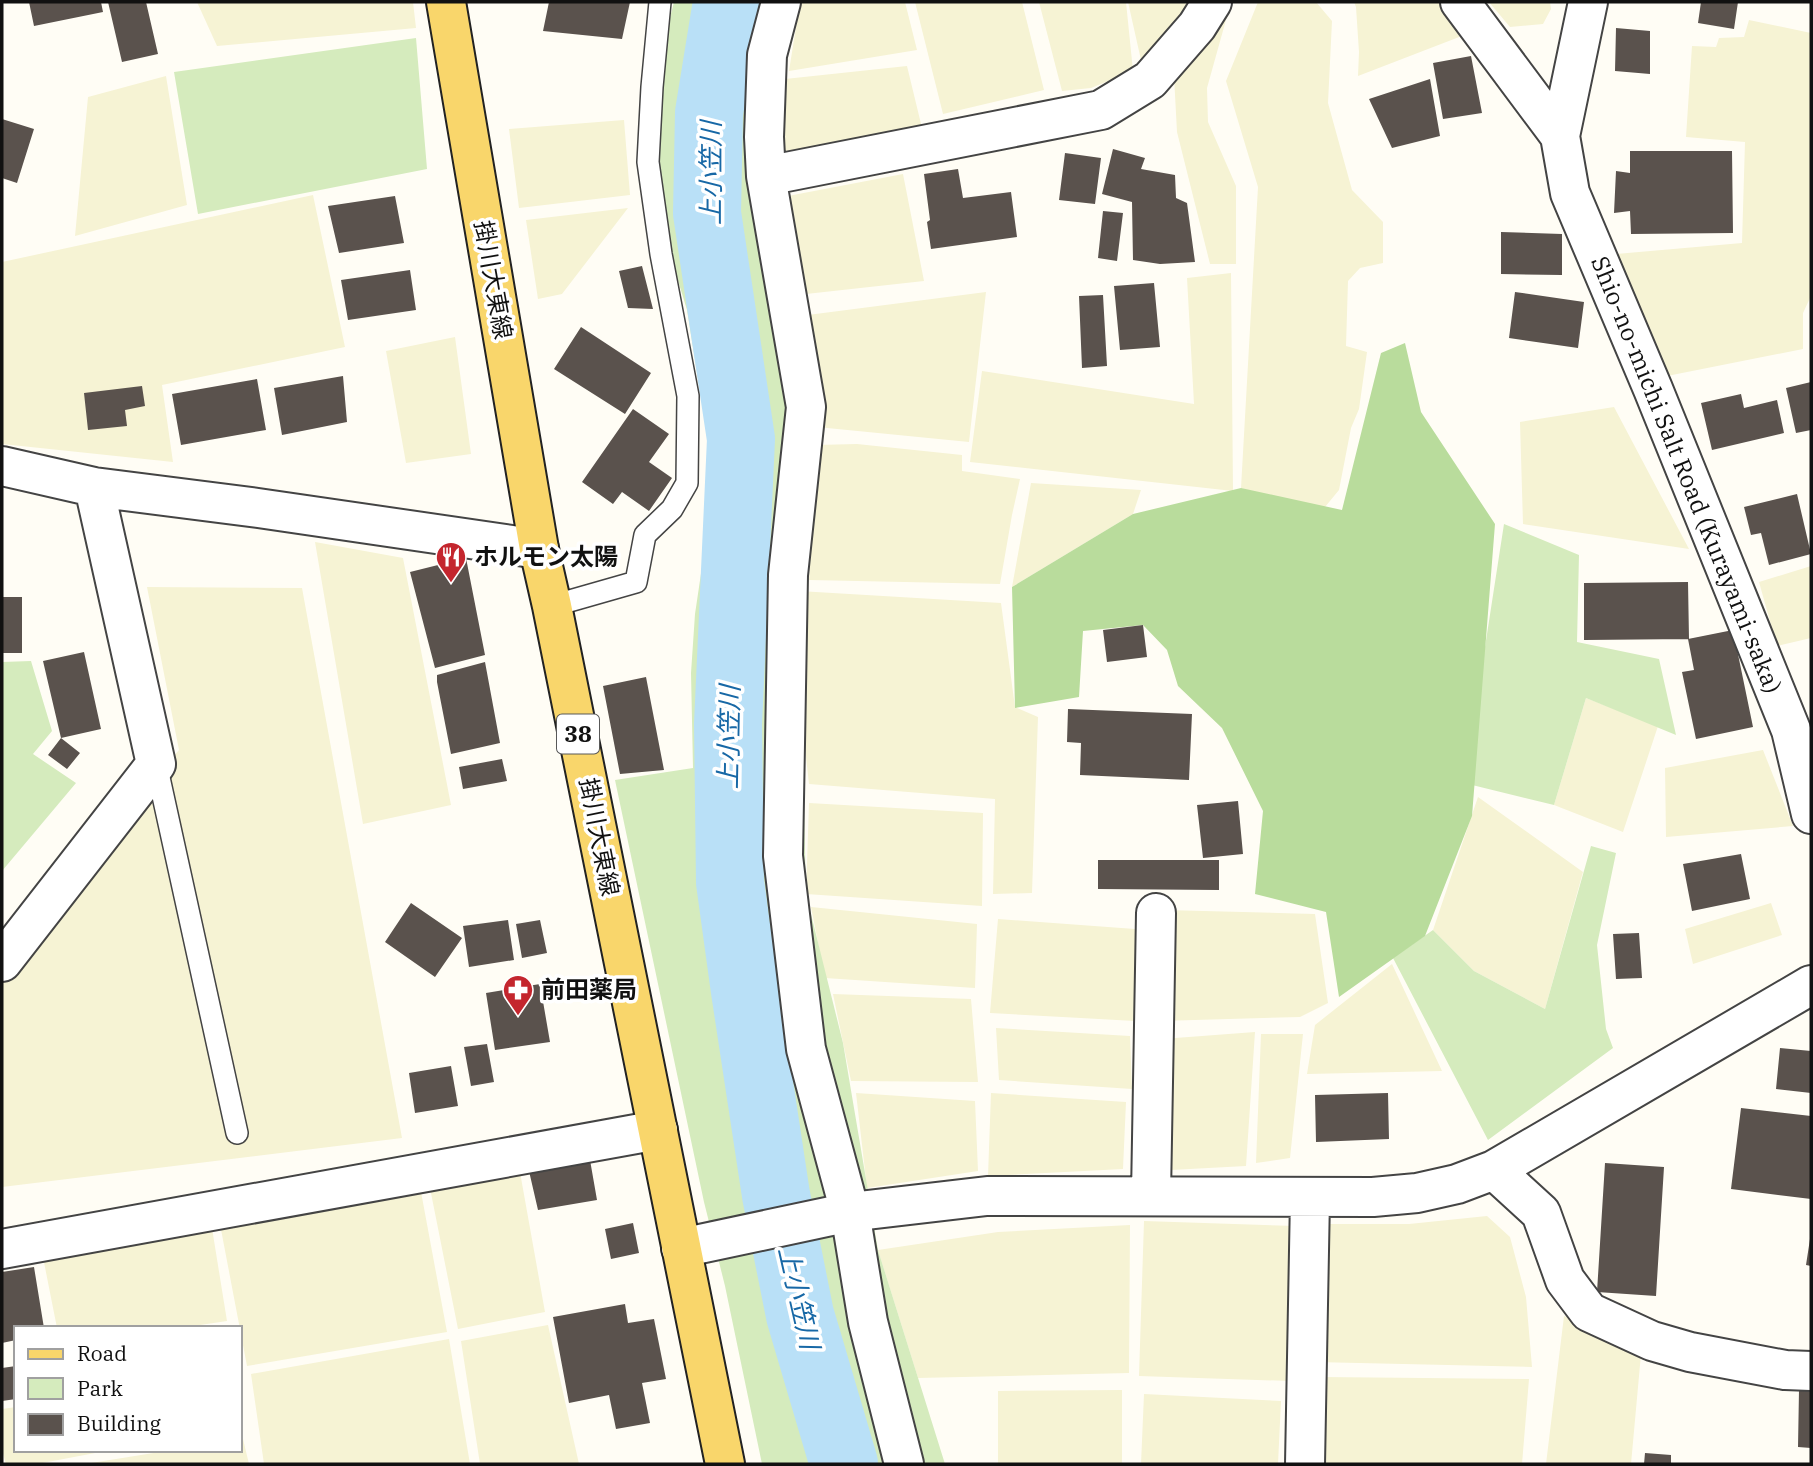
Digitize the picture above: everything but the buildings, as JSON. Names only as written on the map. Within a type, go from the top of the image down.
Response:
[{"type":"main road","name":"掛川大東線","points":[[446,2],[539,549],[725,1464]]},
{"type":"street","points":[[781,2],[766,55],[766,176],[806,407],[788,575],[783,856],[806,1049],[868,1322],[904,1464]]},
{"type":"street","points":[[766,176],[1101,110],[1150,80],[1197,26],[1212,2]]},
{"type":"street","points":[[1460,2],[1560,136]]},
{"type":"street","points":[[1560,136],[1588,2]]},
{"type":"street","name":"Shio-no-michi Salt Road (Kurayami-saka)","points":[[1560,136],[1570,193],[1791,730],[1811,814]]},
{"type":"street","points":[[2,466],[94,487],[539,549]]},
{"type":"street","points":[[2,962],[156,764],[94,487]]},
{"type":"street","points":[[1151,1195],[1156,913]]},
{"type":"street","points":[[681,1248],[843,1214],[987,1196],[1373,1197],[1417,1193],[1457,1184],[1494,1170],[1811,985]]},
{"type":"street","points":[[2,1249],[658,1129]]},
{"type":"street","points":[[1494,1170],[1541,1213],[1565,1280],[1588,1312],[1652,1341],[1690,1352],[1785,1370],[1811,1371]]},
{"type":"street","points":[[1305,1464],[1311,1198]]},
{"type":"lane","points":[[552,606],[636,582],[645,535],[672,509],[687,483],[688,396],[661,254],[649,162],[652,87],[660,2]]},
{"type":"lane","points":[[156,764],[237,1133]]},
{"type":"shaded area","points":[[197,2],[413,2],[416,28],[217,46]]},
{"type":"shaded area","points":[[800,2],[905,2],[917,50],[789,71]]},
{"type":"shaded area","points":[[915,2],[1022,2],[1044,90],[943,114]]},
{"type":"shaded area","points":[[1039,2],[1126,2],[1133,71],[1091,88],[1062,91]]},
{"type":"shaded area","points":[[1128,2],[1195,2],[1143,69]]},
{"type":"shaded area","points":[[1231,2],[1207,88],[1208,122],[1236,186],[1236,264],[1210,264],[1177,132],[1174,76]]},
{"type":"shaded area","points":[[1258,2],[1316,2],[1332,21],[1328,103],[1352,190],[1383,222],[1383,263],[1360,268],[1348,281],[1346,346],[1367,352],[1359,409],[1351,428],[1339,490],[1325,507],[1283,503],[1241,488],[1258,187],[1226,81]]},
{"type":"shaded area","points":[[1354,2],[1439,2],[1467,34],[1358,76],[1359,52]]},
{"type":"shaded area","points":[[1489,2],[1550,2],[1551,9],[1543,24],[1510,27]]},
{"type":"shaded area","points":[[1749,20],[1811,33],[1811,296],[1803,313],[1803,349],[1667,376],[1616,254],[1742,243],[1745,142],[1686,137],[1692,46],[1716,47],[1719,38],[1744,37]]},
{"type":"shaded area","points":[[907,66],[922,128],[782,155],[785,79]]},
{"type":"shaded area","points":[[166,76],[187,205],[75,236],[88,97]]},
{"type":"shaded area","points":[[624,120],[630,195],[519,208],[509,129]]},
{"type":"shaded area","points":[[903,174],[924,281],[797,295],[788,196]]},
{"type":"shaded area","points":[[313,195],[345,347],[162,385],[173,462],[2,444],[2,262]]},
{"type":"shaded area","points":[[628,208],[562,294],[538,299],[526,220]]},
{"type":"shaded area","points":[[1231,273],[1233,491],[970,462],[982,371],[1194,404],[1187,278]]},
{"type":"shaded area","points":[[986,292],[969,442],[817,427],[800,316]]},
{"type":"shaded area","points":[[455,337],[471,454],[406,463],[386,351]]},
{"type":"shaded area","points":[[1614,407],[1689,549],[1523,524],[1520,422]]},
{"type":"shaded area","points":[[857,444],[962,455],[962,471],[1020,479],[1000,584],[809,580],[816,445]]},
{"type":"shaded area","points":[[1031,483],[1141,490],[1133,514],[1012,587]]},
{"type":"shaded area","points":[[315,542],[403,558],[451,805],[363,824]]},
{"type":"shaded area","points":[[1811,566],[1811,638],[1777,646],[1759,582]]},
{"type":"shaded area","points":[[147,587],[302,588],[402,1138],[2,1187],[2,957],[179,750]]},
{"type":"shaded area","points":[[799,591],[1001,603],[1015,707],[1038,717],[1032,893],[993,894],[995,799],[809,784],[802,721]]},
{"type":"shaded area","points":[[1586,698],[1658,726],[1623,832],[1554,805]]},
{"type":"shaded area","points":[[1763,750],[1793,826],[1666,837],[1665,768]]},
{"type":"shaded area","points":[[1478,797],[1583,872],[1545,1009],[1474,971],[1433,930]]},
{"type":"shaded area","points":[[809,803],[983,813],[982,906],[806,894]]},
{"type":"shaded area","points":[[1771,903],[1782,935],[1693,964],[1685,929]]},
{"type":"shaded area","points":[[811,907],[977,924],[975,988],[825,978]]},
{"type":"shaded area","points":[[1165,910],[1315,914],[1328,1003],[1300,1017],[1160,1021]]},
{"type":"shaded area","points":[[998,919],[1135,929],[1135,1021],[990,1013]]},
{"type":"shaded area","points":[[1392,964],[1442,1071],[1307,1074],[1315,1025]]},
{"type":"shaded area","points":[[833,994],[971,999],[978,1082],[851,1081]]},
{"type":"shaded area","points":[[996,1028],[1130,1036],[1132,1089],[999,1080]]},
{"type":"shaded area","points":[[1255,1032],[1246,1166],[1171,1170],[1162,1039]]},
{"type":"shaded area","points":[[1261,1034],[1303,1034],[1290,1158],[1256,1163]]},
{"type":"shaded area","points":[[856,1093],[975,1101],[978,1171],[867,1188]]},
{"type":"shaded area","points":[[991,1093],[1126,1102],[1123,1169],[988,1176]]},
{"type":"shaded area","points":[[518,1161],[545,1312],[458,1329],[428,1178]]},
{"type":"shaded area","points":[[419,1181],[447,1332],[247,1366],[242,1326],[239,1326],[219,1219]]},
{"type":"shaded area","points":[[1487,1216],[1510,1237],[1526,1297],[1532,1367],[1314,1362],[1319,1224],[1409,1224]]},
{"type":"shaded area","points":[[1144,1221],[1296,1226],[1291,1381],[1139,1376]]},
{"type":"shaded area","points":[[211,1222],[227,1321],[193,1326],[57,1326],[40,1242]]},
{"type":"shaded area","points":[[1130,1225],[1129,1373],[918,1378],[878,1250],[998,1232]]},
{"type":"shaded area","points":[[1564,1316],[1642,1343],[1631,1464],[1546,1464]]},
{"type":"shaded area","points":[[548,1325],[579,1464],[480,1464],[461,1341]]},
{"type":"shaded area","points":[[449,1339],[470,1464],[264,1464],[251,1374]]},
{"type":"shaded area","points":[[1322,1377],[1529,1379],[1522,1464],[1324,1464]]},
{"type":"shaded area","points":[[1122,1390],[1122,1464],[998,1464],[998,1391]]},
{"type":"shaded area","points":[[1144,1394],[1281,1401],[1278,1464],[1141,1464]]},
{"type":"shaded area","points":[[14,1407],[14,1452],[100,1452],[37,1464],[6,1464],[2,1450],[2,1409]]},
{"type":"shaded area","points":[[243,1439],[249,1464],[85,1464],[160,1452],[242,1452]]},
{"type":"green space","points":[[674,2],[776,2],[797,484],[806,894],[843,1043],[878,1250],[945,1464],[762,1464],[615,780],[693,768],[691,673],[711,459],[687,310],[654,202],[652,87]]},
{"type":"green space","points":[[416,38],[427,169],[198,214],[174,72]]},
{"type":"green space","points":[[1405,343],[1421,412],[1495,524],[1472,816],[1425,936],[1339,997],[1326,912],[1255,894],[1263,811],[1222,728],[1178,686],[1167,650],[1143,625],[1083,631],[1079,697],[1015,708],[1012,587],[1133,514],[1241,488],[1342,510],[1381,353]]},
{"type":"green space","points":[[1504,524],[1579,555],[1577,642],[1659,659],[1676,735],[1586,698],[1554,805],[1464,783]]},
{"type":"green space","points":[[31,661],[52,731],[33,754],[76,783],[2,871],[2,662]]},
{"type":"green space","points":[[1591,846],[1616,853],[1597,945],[1606,1029],[1613,1048],[1488,1140],[1393,958],[1433,930],[1474,971],[1545,1009]]},
{"type":"waterway","name":"上小笠川","points":[[727,2],[709,113],[707,213],[741,439],[728,724],[730,882],[776,1195],[800,1315],[844,1464]]},
{"type":"place","name":"ホルモン太陽","points":[[451,584]]},
{"type":"place","name":"前田薬局","points":[[518,1017]]}]
